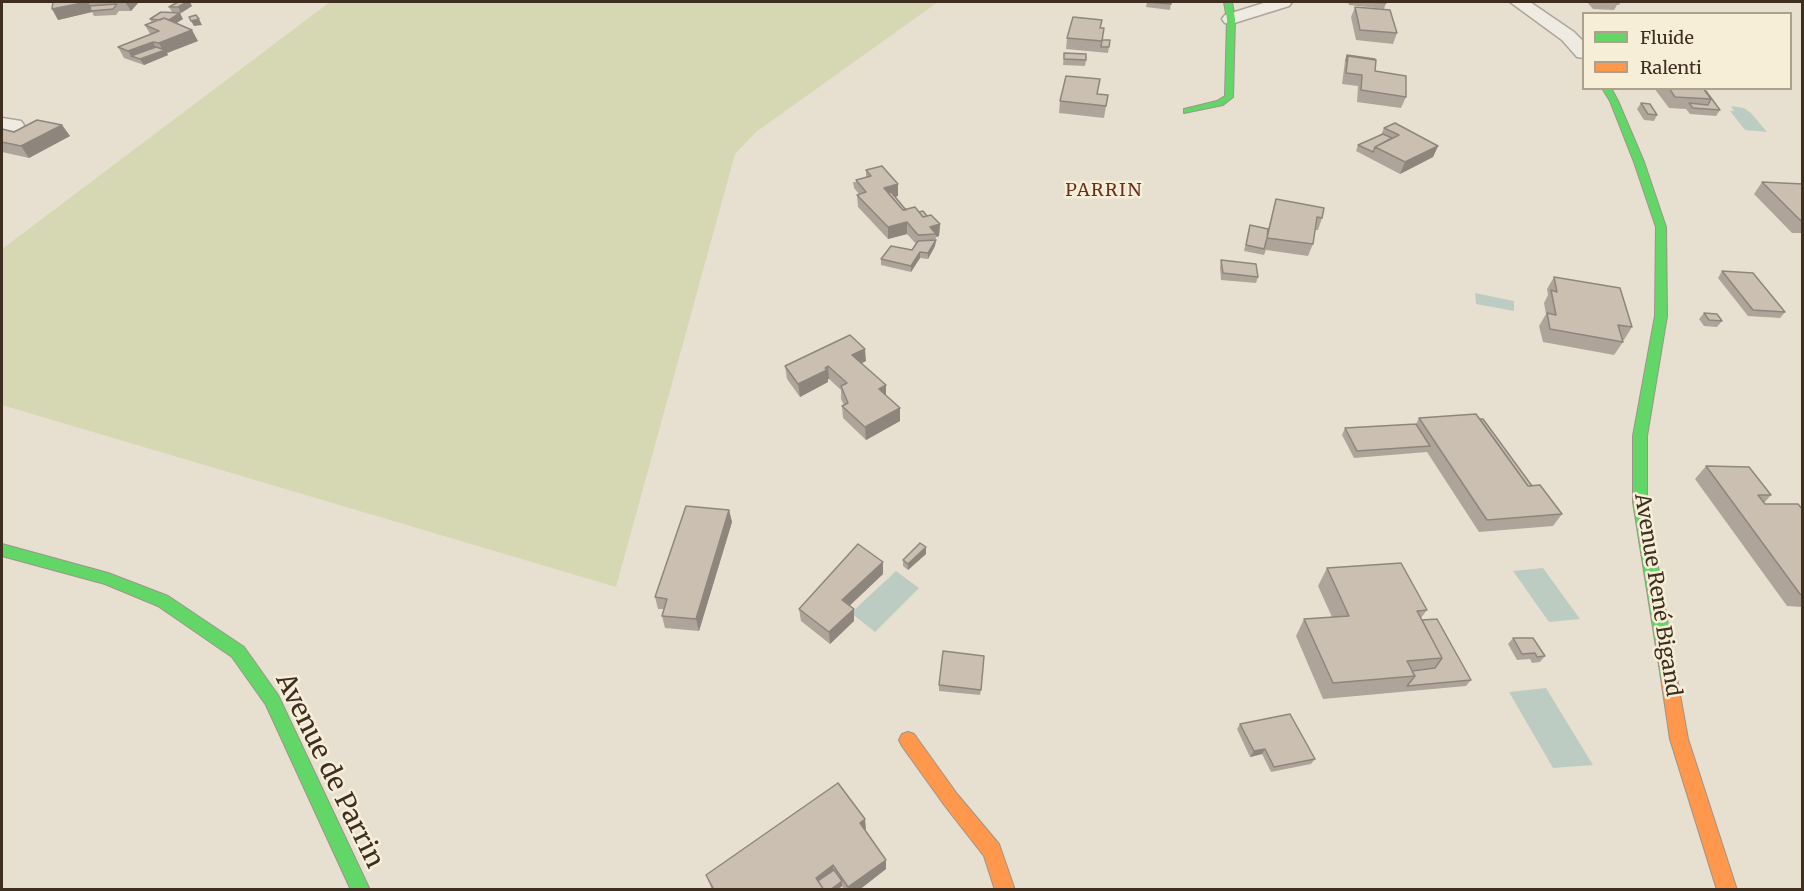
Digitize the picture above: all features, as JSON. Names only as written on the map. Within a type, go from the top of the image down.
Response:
[{"type":"street","points":[[1187,111],[1220,103],[1229,97],[1229,10],[1283,2]]},
{"type":"street","points":[[1519,2],[1568,36],[1582,51]]},
{"type":"street","name":"Avenue René Bigand","points":[[1607,90],[1639,162],[1661,227],[1661,316],[1640,436],[1640,502],[1679,739],[1727,890]]},
{"type":"street","name":"Avenue de Parrin","points":[[2,550],[108,579],[163,601],[238,652],[272,700],[361,890]]},
{"type":"street","points":[[908,740],[951,800],[992,851],[1005,890]]},
{"type":"green space","points":[[330,2],[938,2],[756,132],[735,154],[616,587],[2,405],[2,249]]},
{"type":"shaded area","points":[[1731,106],[1744,108],[1751,113],[1767,132],[1745,130],[1730,111],[1734,111]]},
{"type":"shaded area","points":[[1475,293],[1514,301],[1514,311],[1476,304]]},
{"type":"shaded area","points":[[1543,568],[1580,619],[1549,622],[1513,571]]},
{"type":"shaded area","points":[[896,571],[919,588],[875,632],[851,613]]},
{"type":"shaded area","points":[[1546,688],[1593,765],[1553,768],[1509,692]]},
{"type":"building","points":[[53,2],[87,2],[52,9]]},
{"type":"building","points":[[178,2],[187,2],[178,7],[169,7]]},
{"type":"building","points":[[1147,2],[1171,2],[1171,4]]},
{"type":"building","points":[[117,4],[113,9],[91,11],[90,6]]},
{"type":"building","points":[[1355,7],[1390,10],[1397,33],[1360,30]]},
{"type":"building","points":[[161,12],[180,13],[169,20],[150,19]]},
{"type":"building","points":[[196,15],[199,19],[191,21],[189,17]]},
{"type":"building","points":[[1073,17],[1102,20],[1100,28],[1104,28],[1102,41],[1067,38]]},
{"type":"building","points":[[164,18],[192,30],[159,43],[153,42],[128,51],[118,47],[159,31],[145,25]]},
{"type":"building","points":[[1102,40],[1110,40],[1109,47],[1101,47]]},
{"type":"building","points":[[156,47],[165,50],[140,59],[131,56]]},
{"type":"building","points":[[1064,53],[1086,54],[1086,60],[1064,59]]},
{"type":"building","points":[[1347,55],[1375,60],[1348,56],[1346,61]]},
{"type":"building","points":[[1348,56],[1376,60],[1375,71],[1406,76],[1406,97],[1361,90],[1362,75],[1346,73]]},
{"type":"building","points":[[1066,76],[1100,79],[1097,94],[1108,95],[1106,106],[1060,101]]},
{"type":"building","points":[[1670,90],[1704,90],[1711,99],[1675,97]]},
{"type":"building","points":[[1705,91],[1720,110],[1693,108],[1689,103],[1708,105],[1711,99]]},
{"type":"building","points":[[1641,103],[1650,104],[1657,115],[1648,114]]},
{"type":"building","points":[[37,120],[62,125],[21,146],[2,142],[2,129],[14,132]]},
{"type":"building","points":[[1395,123],[1438,146],[1405,162],[1375,147],[1399,135],[1384,128]]},
{"type":"building","points":[[1383,134],[1392,138],[1375,147],[1373,152],[1358,145]]},
{"type":"building","points":[[882,166],[898,184],[884,188],[903,210],[915,207],[923,217],[931,215],[940,224],[930,227],[936,234],[918,235],[907,222],[888,227],[857,195],[866,192],[856,180],[871,176],[866,170]]},
{"type":"building","points":[[1762,182],[1803,184],[1803,221],[1801,221]]},
{"type":"building","points":[[891,192],[906,210],[903,210],[888,193]]},
{"type":"building","points":[[1276,199],[1324,208],[1322,218],[1317,217],[1313,244],[1267,238]]},
{"type":"building","points":[[923,211],[927,216],[923,217],[919,212]]},
{"type":"building","points":[[1250,225],[1268,229],[1264,249],[1246,245]]},
{"type":"building","points":[[936,240],[928,253],[920,252],[911,266],[881,259],[891,246],[912,250],[918,241]]},
{"type":"building","points":[[1221,260],[1256,264],[1258,277],[1223,273]]},
{"type":"building","points":[[1722,271],[1753,273],[1785,312],[1753,310]]},
{"type":"building","points":[[1554,277],[1620,288],[1632,327],[1618,325],[1623,342],[1550,329],[1547,313],[1556,315],[1551,290],[1557,292]]},
{"type":"building","points":[[1704,313],[1717,314],[1722,321],[1709,320]]},
{"type":"building","points":[[850,335],[865,349],[852,355],[886,385],[879,389],[900,408],[865,427],[842,406],[848,403],[841,386],[847,383],[828,366],[825,368],[827,370],[798,384],[785,366]]},
{"type":"building","points":[[1476,414],[1528,486],[1540,485],[1562,514],[1487,520],[1419,418]]},
{"type":"building","points":[[1480,419],[1483,419],[1532,486],[1528,486]]},
{"type":"building","points":[[1416,424],[1430,446],[1357,451],[1345,428]]},
{"type":"building","points":[[1706,466],[1749,467],[1771,495],[1758,495],[1765,504],[1798,504],[1803,510],[1803,594],[1800,594]]},
{"type":"building","points":[[686,506],[729,510],[696,619],[662,616],[667,599],[655,597]]},
{"type":"building","points":[[920,543],[926,547],[908,564],[903,560]]},
{"type":"building","points":[[858,544],[883,562],[842,600],[854,609],[829,632],[799,609]]},
{"type":"building","points":[[1401,563],[1427,610],[1417,611],[1442,658],[1407,661],[1415,676],[1333,683],[1304,619],[1349,616],[1327,568]]},
{"type":"building","points":[[1437,619],[1471,680],[1407,686],[1415,676],[1412,671],[1435,668],[1442,658],[1422,620]]},
{"type":"building","points":[[1513,638],[1533,638],[1545,656],[1537,657],[1535,653],[1522,654]]},
{"type":"building","points":[[943,651],[984,656],[981,690],[939,685]]},
{"type":"building","points":[[1290,714],[1315,759],[1274,767],[1265,749],[1254,751],[1240,724]]},
{"type":"building","points":[[838,783],[865,819],[860,823],[886,860],[848,887],[833,865],[816,878],[824,890],[714,890],[706,875]]},
{"type":"building","points":[[834,870],[842,881],[830,890],[824,890],[818,881]]},
{"type":"traffic: fast","points":[[1187,111],[1220,103],[1229,97],[1231,19],[1228,2]]},
{"type":"traffic: fast","points":[[1607,90],[1639,162],[1661,227],[1661,316],[1640,436],[1640,502],[1669,678]]},
{"type":"traffic: fast","points":[[2,550],[108,579],[163,601],[238,652],[272,700],[361,890]]},
{"type":"traffic: slow","points":[[1669,678],[1679,739],[1727,890]]},
{"type":"traffic: slow","points":[[908,740],[951,800],[992,851],[1005,890]]},
{"type":"district","name":"PARRIN","points":[[1104,191]]}]
